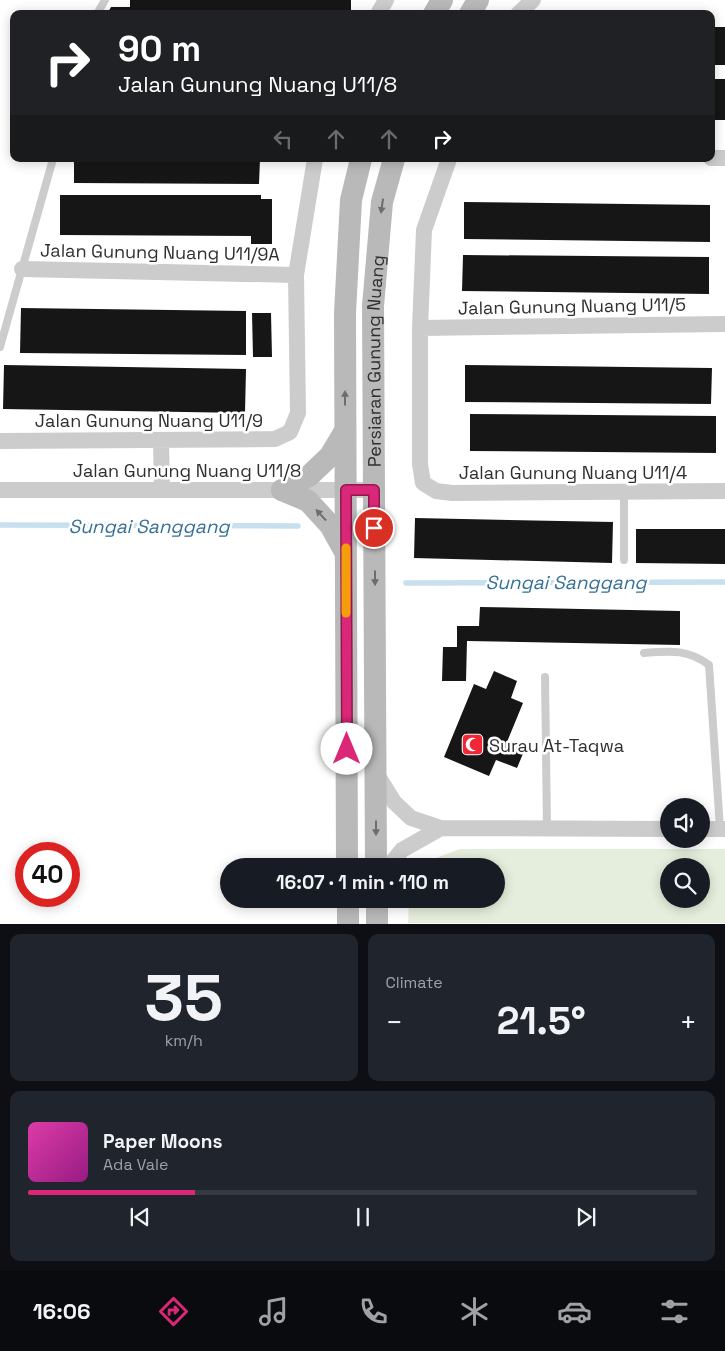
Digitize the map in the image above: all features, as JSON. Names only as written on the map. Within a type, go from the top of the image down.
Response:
[{"type":"street","points":[[523,10],[534,0]]},
{"type":"street","name":"Jalan Gunung Nuang U11/9","points":[[0,441],[275,439],[290,432],[298,413],[296,275],[315,162]]},
{"type":"street","name":"Persiaran Gunung Nuang","points":[[347,858],[345,313],[351,200],[360,162]]},
{"type":"street","name":"Persiaran Gunung Nuang","points":[[376,858],[373,306],[382,202],[393,162]]},
{"type":"street","points":[[420,328],[424,230],[448,162]]},
{"type":"street","name":"Jalan Gunung Nuang U11/9A","points":[[22,269],[296,275]]},
{"type":"street","name":"Jalan Gunung Nuang U11/5","points":[[420,328],[725,324]]},
{"type":"street","name":"Jalan Gunung Nuang U11/4","points":[[420,328],[420,454],[423,483],[436,491],[452,493],[725,491]]},
{"type":"street","points":[[282,490],[309,476],[330,456],[345,430]]},
{"type":"street","points":[[160,440],[162,490]]},
{"type":"street","name":"Jalan Gunung Nuang U11/8","points":[[0,490],[374,490]]},
{"type":"street","points":[[282,490],[308,501],[330,524],[346,553]]},
{"type":"street","points":[[376,773],[394,802],[411,818],[441,828],[660,829]]},
{"type":"street","points":[[396,858],[402,850],[441,828]]},
{"type":"street","points":[[348,908],[348,924]]},
{"type":"street","points":[[377,908],[377,924]]},
{"type":"lane","points":[[0,347],[52,162]]},
{"type":"lane","points":[[624,491],[624,560]]},
{"type":"lane","points":[[644,653],[675,650],[699,658],[709,665],[722,829]]},
{"type":"lane","points":[[545,677],[546,829]]},
{"type":"green space","points":[[460,849],[725,849],[725,923],[408,923],[409,908],[505,908],[505,858],[436,858]]},
{"type":"building","points":[[130,0],[351,0],[351,10],[109,10],[111,7],[130,7]]},
{"type":"building","points":[[715,27],[725,27],[725,65],[715,65]]},
{"type":"building","points":[[715,79],[725,79],[725,120],[715,120]]},
{"type":"building","points":[[74,162],[260,162],[259,184],[74,183]]},
{"type":"building","points":[[60,195],[261,195],[261,199],[272,199],[272,244],[251,244],[251,236],[60,235]]},
{"type":"building","points":[[464,202],[710,205],[710,242],[464,239]]},
{"type":"building","points":[[463,255],[709,257],[709,294],[462,291]]},
{"type":"building","points":[[21,308],[246,311],[246,355],[20,353]]},
{"type":"building","points":[[252,313],[271,313],[272,357],[253,357]]},
{"type":"building","points":[[4,365],[246,369],[245,413],[3,409]]},
{"type":"building","points":[[465,365],[712,368],[711,404],[465,402]]},
{"type":"building","points":[[470,414],[716,416],[716,453],[470,451]]},
{"type":"building","points":[[415,518],[613,522],[612,563],[414,558]]},
{"type":"building","points":[[636,529],[725,529],[725,564],[636,563]]},
{"type":"building","points":[[480,607],[680,611],[680,645],[467,641],[466,681],[442,681],[443,647],[457,647],[457,626],[479,626]]},
{"type":"building","points":[[494,671],[517,681],[511,698],[523,703],[507,742],[525,749],[517,768],[496,760],[489,776],[444,757],[474,684],[486,689]]},
{"type":"waterway","name":"Sungai Sanggang","points":[[0,525],[298,526]]},
{"type":"waterway","name":"Sungai Sanggang","points":[[406,583],[725,582]]},
{"type":"slow traffic","points":[[346,548],[346,613]]},
{"type":"place","name":"Surau At-Taqwa","points":[[473,745]]},
{"type":"route","points":[[347,749],[346,490],[374,490],[374,528]]}]
